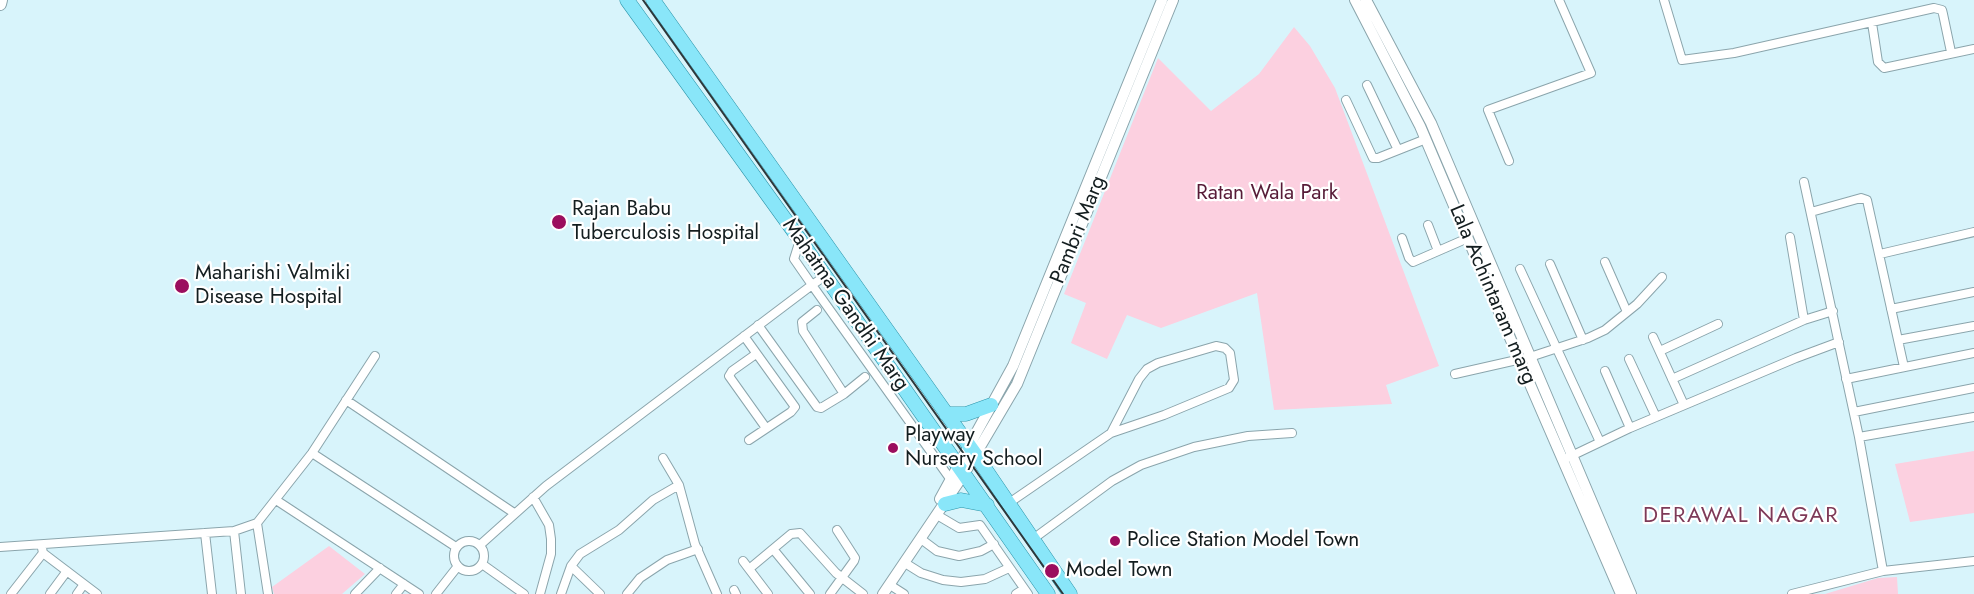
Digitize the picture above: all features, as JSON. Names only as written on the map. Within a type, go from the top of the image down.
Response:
[{"type":"main road","name":"Mahatma Gandhi Marg","points":[[627,0],[800,240],[1048,594]]},
{"type":"main road","name":"Mahatma Gandhi Marg","points":[[653,0],[972,450],[1070,594]]},
{"type":"main road","points":[[946,414],[966,414],[991,405]]},
{"type":"main road","points":[[941,510],[965,500],[988,506]]},
{"type":"street","name":"Pambri Marg","points":[[972,450],[1026,364],[1162,0]]},
{"type":"street","name":"Pambri Marg","points":[[972,450],[991,405],[1012,366],[1173,0]]},
{"type":"street","name":"Lala Achintaram marg","points":[[1355,0],[1426,140],[1519,359],[1568,458]]},
{"type":"street","name":"Lala Achintaram marg","points":[[1366,0],[1431,123],[1530,357],[1568,458],[1617,572],[1631,594]]},
{"type":"street","points":[[1509,160],[1488,110],[1591,73],[1559,0]]},
{"type":"street","points":[[1664,0],[1682,60],[1734,53],[1934,8],[1938,8],[1944,14],[1951,52]]},
{"type":"street","points":[[1872,23],[1878,62],[1884,68],[1951,52],[1974,49]]},
{"type":"street","points":[[1366,85],[1398,150]]},
{"type":"street","points":[[1346,100],[1373,158],[1426,140]]},
{"type":"street","points":[[1804,182],[1854,412],[1883,571]]},
{"type":"street","points":[[1811,212],[1865,198],[1869,203],[1904,368]]},
{"type":"street","points":[[1428,225],[1438,251]]},
{"type":"street","points":[[1880,254],[1974,232]]},
{"type":"street","points":[[1790,237],[1804,320]]},
{"type":"street","points":[[1402,238],[1409,258],[1413,261],[1468,238]]},
{"type":"street","points":[[800,240],[794,260],[951,480]]},
{"type":"street","points":[[1605,262],[1627,312]]},
{"type":"street","points":[[1550,264],[1583,340]]},
{"type":"street","points":[[1520,269],[1600,442]]},
{"type":"street","points":[[480,545],[532,497],[825,276]]},
{"type":"street","points":[[1455,374],[1530,357],[1583,340],[1605,330],[1662,277]]},
{"type":"street","points":[[1891,309],[1974,292]]},
{"type":"street","points":[[817,310],[802,322],[803,331],[844,394]]},
{"type":"street","points":[[1672,379],[1804,320],[1833,311]]},
{"type":"street","points":[[1660,351],[1718,324]]},
{"type":"street","points":[[758,325],[817,407],[821,408],[844,394],[865,377]]},
{"type":"street","points":[[1898,340],[1974,326]]},
{"type":"street","points":[[744,336],[795,407],[794,410],[749,440]]},
{"type":"street","points":[[1653,337],[1684,405]]},
{"type":"street","points":[[1568,458],[1630,428],[1839,342]]},
{"type":"street","points":[[1009,503],[1111,433],[1164,415],[1229,388],[1234,380],[1230,353],[1225,348],[1216,346],[1158,363],[1147,369],[1111,433]]},
{"type":"street","points":[[1846,379],[1974,353]]},
{"type":"street","points":[[756,354],[732,371],[729,376],[766,428]]},
{"type":"street","points":[[0,547],[42,549],[234,531],[257,523],[312,453],[375,356]]},
{"type":"street","points":[[1629,359],[1656,417]]},
{"type":"street","points":[[1605,371],[1630,428]]},
{"type":"street","points":[[1854,412],[1974,388]]},
{"type":"street","points":[[346,400],[514,513]]},
{"type":"street","points":[[1859,437],[1974,417]]},
{"type":"street","points":[[1033,539],[1112,481],[1141,465],[1194,447],[1248,436],[1292,433]]},
{"type":"street","points":[[904,594],[887,589],[941,510],[972,450]]},
{"type":"street","points":[[312,453],[456,547]]},
{"type":"street","points":[[663,458],[679,484],[698,549],[717,594]]},
{"type":"street","points":[[876,594],[951,480],[961,470]]},
{"type":"street","points":[[561,594],[571,566],[580,554],[619,530],[653,500],[679,484]]},
{"type":"street","points":[[532,497],[549,525],[551,539],[551,554],[540,594]]},
{"type":"street","points":[[276,500],[419,594]]},
{"type":"street","points":[[979,524],[988,506]]},
{"type":"street","points":[[941,510],[959,528],[979,524]]},
{"type":"street","points":[[257,523],[268,594]]},
{"type":"street","points":[[979,524],[1026,592],[1016,594]]},
{"type":"street","points":[[830,594],[855,558],[837,530]]},
{"type":"street","points":[[234,531],[241,594]]},
{"type":"street","points":[[205,533],[212,594]]},
{"type":"street","points":[[768,594],[746,565],[773,549],[792,534],[800,533],[842,578],[863,594]]},
{"type":"street","points":[[921,540],[937,551],[959,556],[981,551],[994,544]]},
{"type":"street","points":[[468,541],[480,545],[484,558],[482,564],[470,571],[458,566],[454,554],[456,547],[468,541]]},
{"type":"street","points":[[42,549],[97,594]]},
{"type":"street","points":[[11,594],[42,549]]},
{"type":"street","points":[[627,594],[640,578],[667,560],[698,549]]},
{"type":"street","points":[[773,549],[810,594]]},
{"type":"street","points":[[1792,594],[1883,571],[1974,561]]},
{"type":"street","points":[[905,563],[921,573],[943,580],[962,582],[985,579],[1010,568]]},
{"type":"street","points":[[482,564],[520,593]]},
{"type":"street","points":[[436,594],[458,566]]},
{"type":"street","points":[[571,566],[600,594]]},
{"type":"street","points":[[355,594],[380,568]]},
{"type":"street","points":[[50,594],[67,571]]},
{"type":"street","name":"Lala Achintaram marg","points":[[1617,572],[1621,594]]},
{"type":"street","points":[[77,594],[84,584]]},
{"type":"street","points":[[396,594],[404,584]]},
{"type":"green space","name":"Ratan Wala Park","points":[[1294,27],[1310,46],[1335,88],[1439,366],[1386,385],[1392,404],[1274,410],[1257,293],[1161,328],[1127,315],[1107,359],[1071,343],[1086,303],[1064,294],[1158,58],[1211,111],[1259,74]]},
{"type":"green space","points":[[1974,451],[1974,513],[1910,522],[1895,464]]},
{"type":"green space","points":[[329,546],[365,574],[342,594],[274,594],[272,587]]},
{"type":"green space","points":[[1897,577],[1898,594],[1825,594],[1878,578]]},
{"type":"railway","points":[[643,0],[1063,594]]},
{"type":"place","name":"Rajan Babu Tuberculosis Hospital","points":[[559,222]]},
{"type":"place","name":"Maharishi Valmiki Disease Hospital","points":[[182,286]]},
{"type":"place","name":"Playway Nursery School","points":[[893,448]]},
{"type":"place","name":"Police Station Model Town","points":[[1115,541]]},
{"type":"place","name":"Model Town","points":[[1052,571]]},
{"type":"district","name":"DERAWAL NAGAR","points":[[1741,517]]}]
